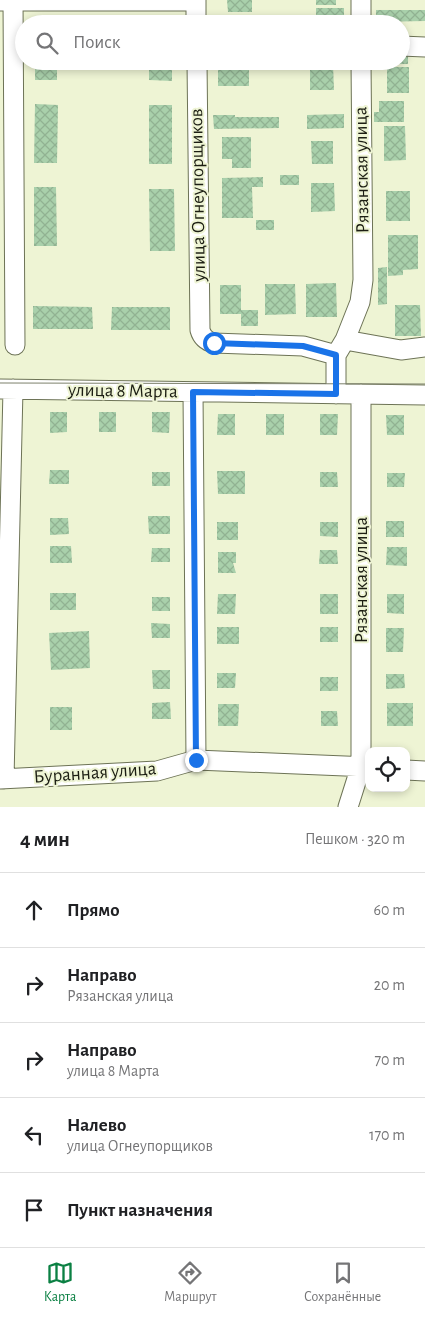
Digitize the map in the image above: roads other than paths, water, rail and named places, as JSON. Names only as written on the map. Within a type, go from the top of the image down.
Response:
[{"type":"street","points":[[15,345],[9,1],[196,0],[196,15]]},
{"type":"street","points":[[361,0],[361,15]]},
{"type":"street","points":[[410,46],[425,47]]},
{"type":"street","name":"улица Огнеупорщиков","points":[[197,70],[201,335],[209,342],[214,343],[341,348]]},
{"type":"street","name":"Рязанская улица","points":[[336,394],[341,348],[360,302],[363,280],[361,70]]},
{"type":"street","points":[[341,348],[401,350],[425,348]]},
{"type":"street","points":[[2,779],[6,389]]},
{"type":"street","name":"улица 8 Марта","points":[[6,389],[425,395]]},
{"type":"street","points":[[193,392],[196,760]]},
{"type":"street","name":"Рязанская улица","points":[[348,807],[365,767],[361,394]]},
{"type":"street","name":"Буранная улица","points":[[2,779],[157,771],[196,760],[365,767]]},
{"type":"street","points":[[410,770],[425,771]]},
{"type":"tram line","points":[[0,383],[425,384]]}]
